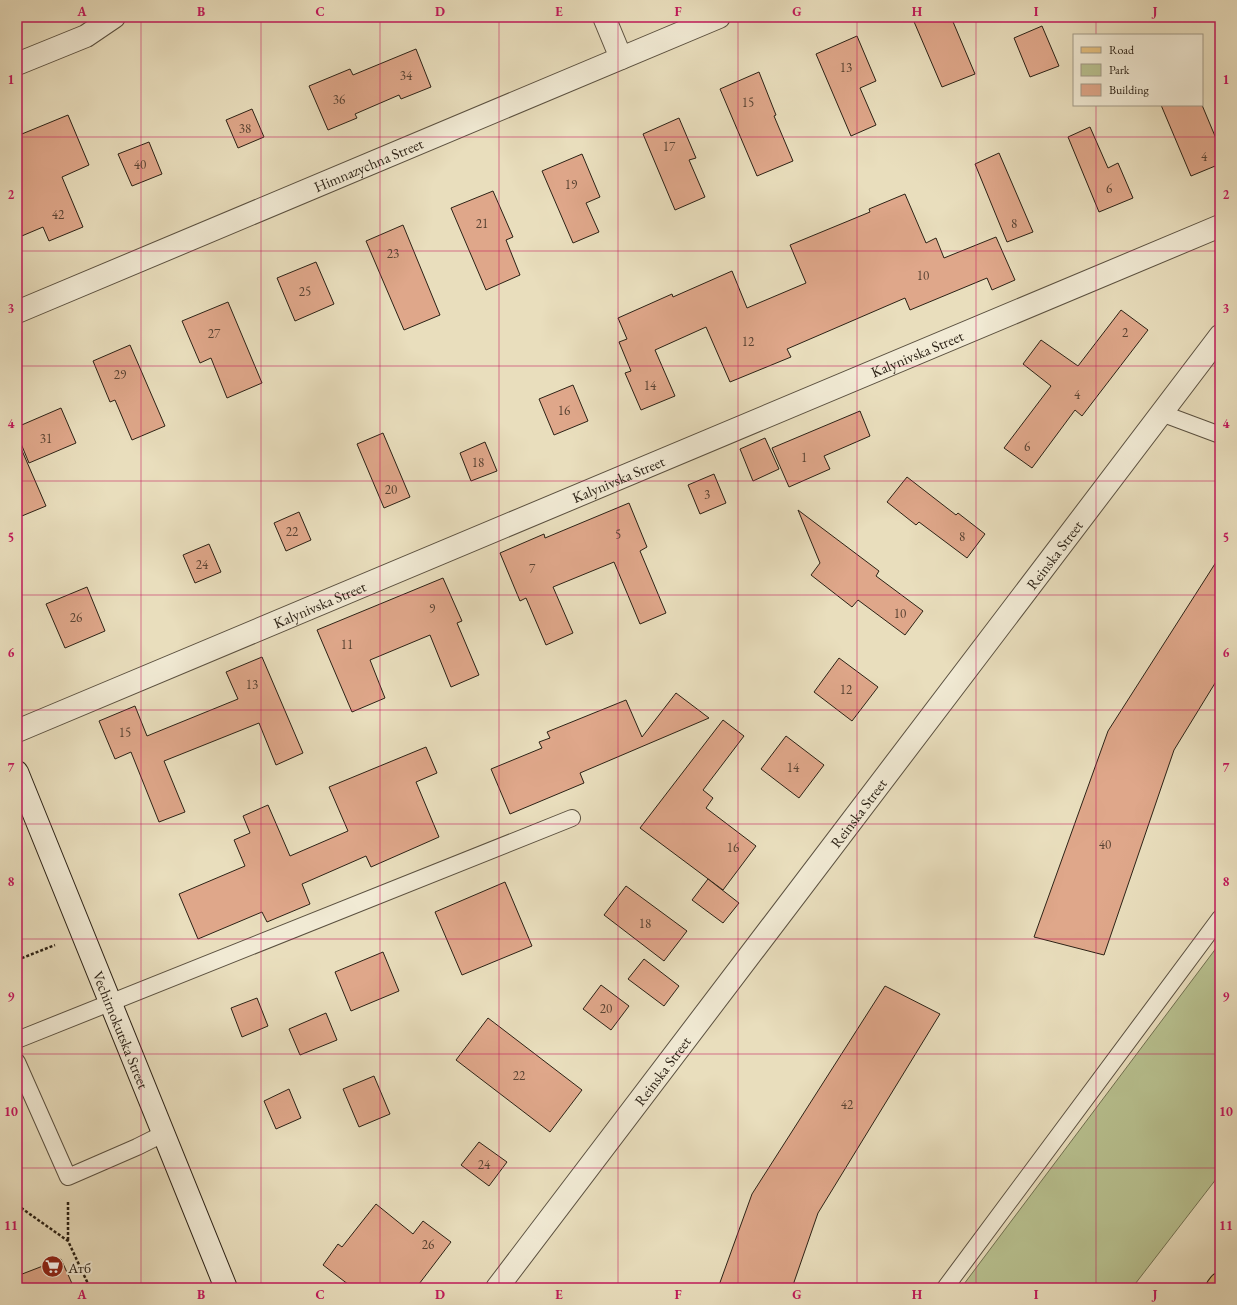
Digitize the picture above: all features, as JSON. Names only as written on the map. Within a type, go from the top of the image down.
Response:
[{"type":"main road","points":[[1217,1288],[1220,1284]]},
{"type":"street","points":[[17,64],[86,36],[114,17]]},
{"type":"street","points":[[604,17],[621,58]]},
{"type":"street","name":"Himnazychna Street","points":[[17,312],[719,17]]},
{"type":"street","name":"Kalynivska Street","points":[[17,731],[1220,226]]},
{"type":"street","name":"Reinska Street","points":[[496,1288],[1220,336]]},
{"type":"street","name":"Vechirnokutska Street","points":[[17,772],[226,1288]]},
{"type":"lane","points":[[1161,413],[1220,435]]},
{"type":"lane","points":[[17,1040],[572,818]]},
{"type":"lane","points":[[945,1288],[1220,918]]},
{"type":"lane","points":[[17,1062],[68,1178],[163,1134]]},
{"type":"path","points":[[17,960],[56,944]]},
{"type":"path","points":[[68,1178],[68,1241],[90,1288]]},
{"type":"path","points":[[17,1205],[68,1241]]},
{"type":"green space","points":[[1220,943],[1220,1174],[1132,1288],[961,1288]]},
{"type":"building","points":[[912,17],[951,17],[975,74],[942,87]]},
{"type":"building","points":[[1042,26],[1059,66],[1030,77],[1014,38]]},
{"type":"building","points":[[857,36],[876,81],[860,88],[876,125],[851,136],[816,54]]},
{"type":"building","points":[[416,49],[431,87],[401,99],[399,95],[355,114],[357,118],[328,130],[309,86],[350,69],[353,75]]},
{"type":"building","points":[[759,72],[776,115],[774,116],[793,161],[757,176],[720,89]]},
{"type":"building","points":[[1161,106],[1202,106],[1220,148],[1220,164],[1191,176]]},
{"type":"building","points":[[252,109],[264,137],[238,148],[226,120]]},
{"type":"building","points":[[68,115],[89,165],[62,177],[83,227],[49,241],[43,227],[17,238],[17,136]]},
{"type":"building","points":[[679,118],[696,158],[689,160],[705,197],[675,210],[643,134]]},
{"type":"building","points":[[1090,127],[1108,168],[1118,163],[1133,198],[1099,212],[1068,137]]},
{"type":"building","points":[[149,142],[162,174],[132,186],[118,154]]},
{"type":"building","points":[[999,153],[1033,232],[1007,242],[975,164]]},
{"type":"building","points":[[582,154],[600,197],[586,203],[599,232],[573,243],[542,171]]},
{"type":"building","points":[[493,191],[513,237],[506,240],[520,275],[486,290],[451,208]]},
{"type":"building","points":[[905,194],[926,243],[936,238],[944,258],[996,237],[1015,280],[992,290],[987,278],[910,310],[905,298],[787,349],[791,357],[730,382],[706,327],[655,350],[675,396],[641,410],[625,373],[631,371],[619,342],[627,339],[618,318],[672,294],[673,297],[732,271],[747,308],[806,283],[790,245],[870,212],[869,209]]},
{"type":"building","points":[[403,225],[440,315],[404,330],[366,241]]},
{"type":"building","points":[[316,262],[334,304],[295,321],[277,278]]},
{"type":"building","points":[[228,302],[262,383],[227,398],[211,358],[200,363],[182,321]]},
{"type":"building","points":[[1121,310],[1148,330],[1082,416],[1075,410],[1032,468],[1004,448],[1051,386],[1023,364],[1041,340],[1078,366]]},
{"type":"building","points":[[130,345],[165,426],[132,440],[115,400],[110,402],[93,361]]},
{"type":"building","points":[[573,385],[588,421],[554,435],[539,399]]},
{"type":"building","points":[[61,408],[76,443],[29,463],[17,434],[17,427]]},
{"type":"building","points":[[860,411],[870,436],[824,456],[830,469],[789,487],[772,448]]},
{"type":"building","points":[[383,433],[410,497],[384,508],[357,444]]},
{"type":"building","points":[[765,438],[779,469],[753,481],[740,449]]},
{"type":"building","points":[[17,439],[46,506],[17,518]]},
{"type":"building","points":[[485,442],[497,471],[471,481],[460,453]]},
{"type":"building","points":[[714,474],[726,503],[700,514],[688,485]]},
{"type":"building","points":[[907,477],[956,515],[958,513],[985,534],[967,558],[919,522],[916,525],[887,502]]},
{"type":"building","points":[[629,503],[647,547],[640,551],[666,613],[640,624],[614,562],[553,587],[573,633],[546,645],[526,598],[520,601],[500,553],[544,534],[545,538]]},
{"type":"building","points":[[798,510],[879,571],[876,576],[923,611],[905,635],[858,600],[852,607],[811,575],[820,563]]},
{"type":"building","points":[[299,512],[311,540],[286,551],[274,523]]},
{"type":"building","points":[[209,544],[221,572],[195,583],[183,555]]},
{"type":"building","points":[[1220,556],[1220,675],[1174,750],[1104,955],[1034,937],[1108,731]]},
{"type":"building","points":[[443,578],[462,621],[457,623],[479,675],[451,687],[430,635],[370,660],[385,698],[352,712],[317,630]]},
{"type":"building","points":[[87,587],[105,631],[65,648],[46,604]]},
{"type":"building","points":[[262,657],[303,753],[276,765],[259,723],[164,761],[185,812],[159,822],[131,752],[115,759],[99,721],[135,706],[147,736],[238,699],[226,672]]},
{"type":"building","points":[[839,658],[878,687],[852,721],[814,692]]},
{"type":"building","points":[[676,693],[709,718],[580,773],[584,783],[510,814],[491,769],[542,748],[539,742],[550,738],[547,732],[626,700],[642,737]]},
{"type":"building","points":[[723,720],[744,736],[703,790],[713,798],[706,808],[756,846],[723,890],[640,828]]},
{"type":"building","points":[[786,736],[824,765],[799,798],[761,769]]},
{"type":"building","points":[[426,747],[437,773],[416,782],[439,837],[371,867],[366,856],[302,884],[310,904],[267,922],[262,912],[198,939],[179,894],[245,866],[234,840],[250,833],[243,816],[268,805],[290,856],[348,831],[329,787]]},
{"type":"building","points":[[708,879],[739,903],[723,923],[692,900]]},
{"type":"building","points":[[505,882],[532,946],[462,975],[435,912]]},
{"type":"building","points":[[626,886],[687,931],[664,961],[604,915]]},
{"type":"building","points":[[383,952],[399,991],[351,1011],[335,972]]},
{"type":"building","points":[[644,959],[679,986],[664,1006],[628,979]]},
{"type":"building","points":[[601,985],[629,1006],[611,1030],[583,1009]]},
{"type":"building","points":[[885,986],[940,1014],[818,1213],[792,1288],[718,1288],[752,1194]]},
{"type":"building","points":[[257,998],[268,1026],[242,1037],[231,1008]]},
{"type":"building","points":[[326,1013],[337,1040],[300,1055],[289,1029]]},
{"type":"building","points":[[488,1018],[582,1090],[550,1132],[456,1060]]},
{"type":"building","points":[[374,1076],[390,1114],[359,1127],[343,1089]]},
{"type":"building","points":[[289,1089],[301,1118],[276,1129],[264,1101]]},
{"type":"building","points":[[479,1142],[507,1162],[489,1186],[461,1165]]},
{"type":"building","points":[[376,1204],[413,1234],[423,1221],[451,1242],[416,1288],[353,1288],[323,1265],[338,1244],[342,1247]]},
{"type":"building","name":"Атб","points":[[61,1259],[74,1288],[17,1288],[17,1276]]},
{"type":"place","name":"Атб","points":[[52,1267]]}]
